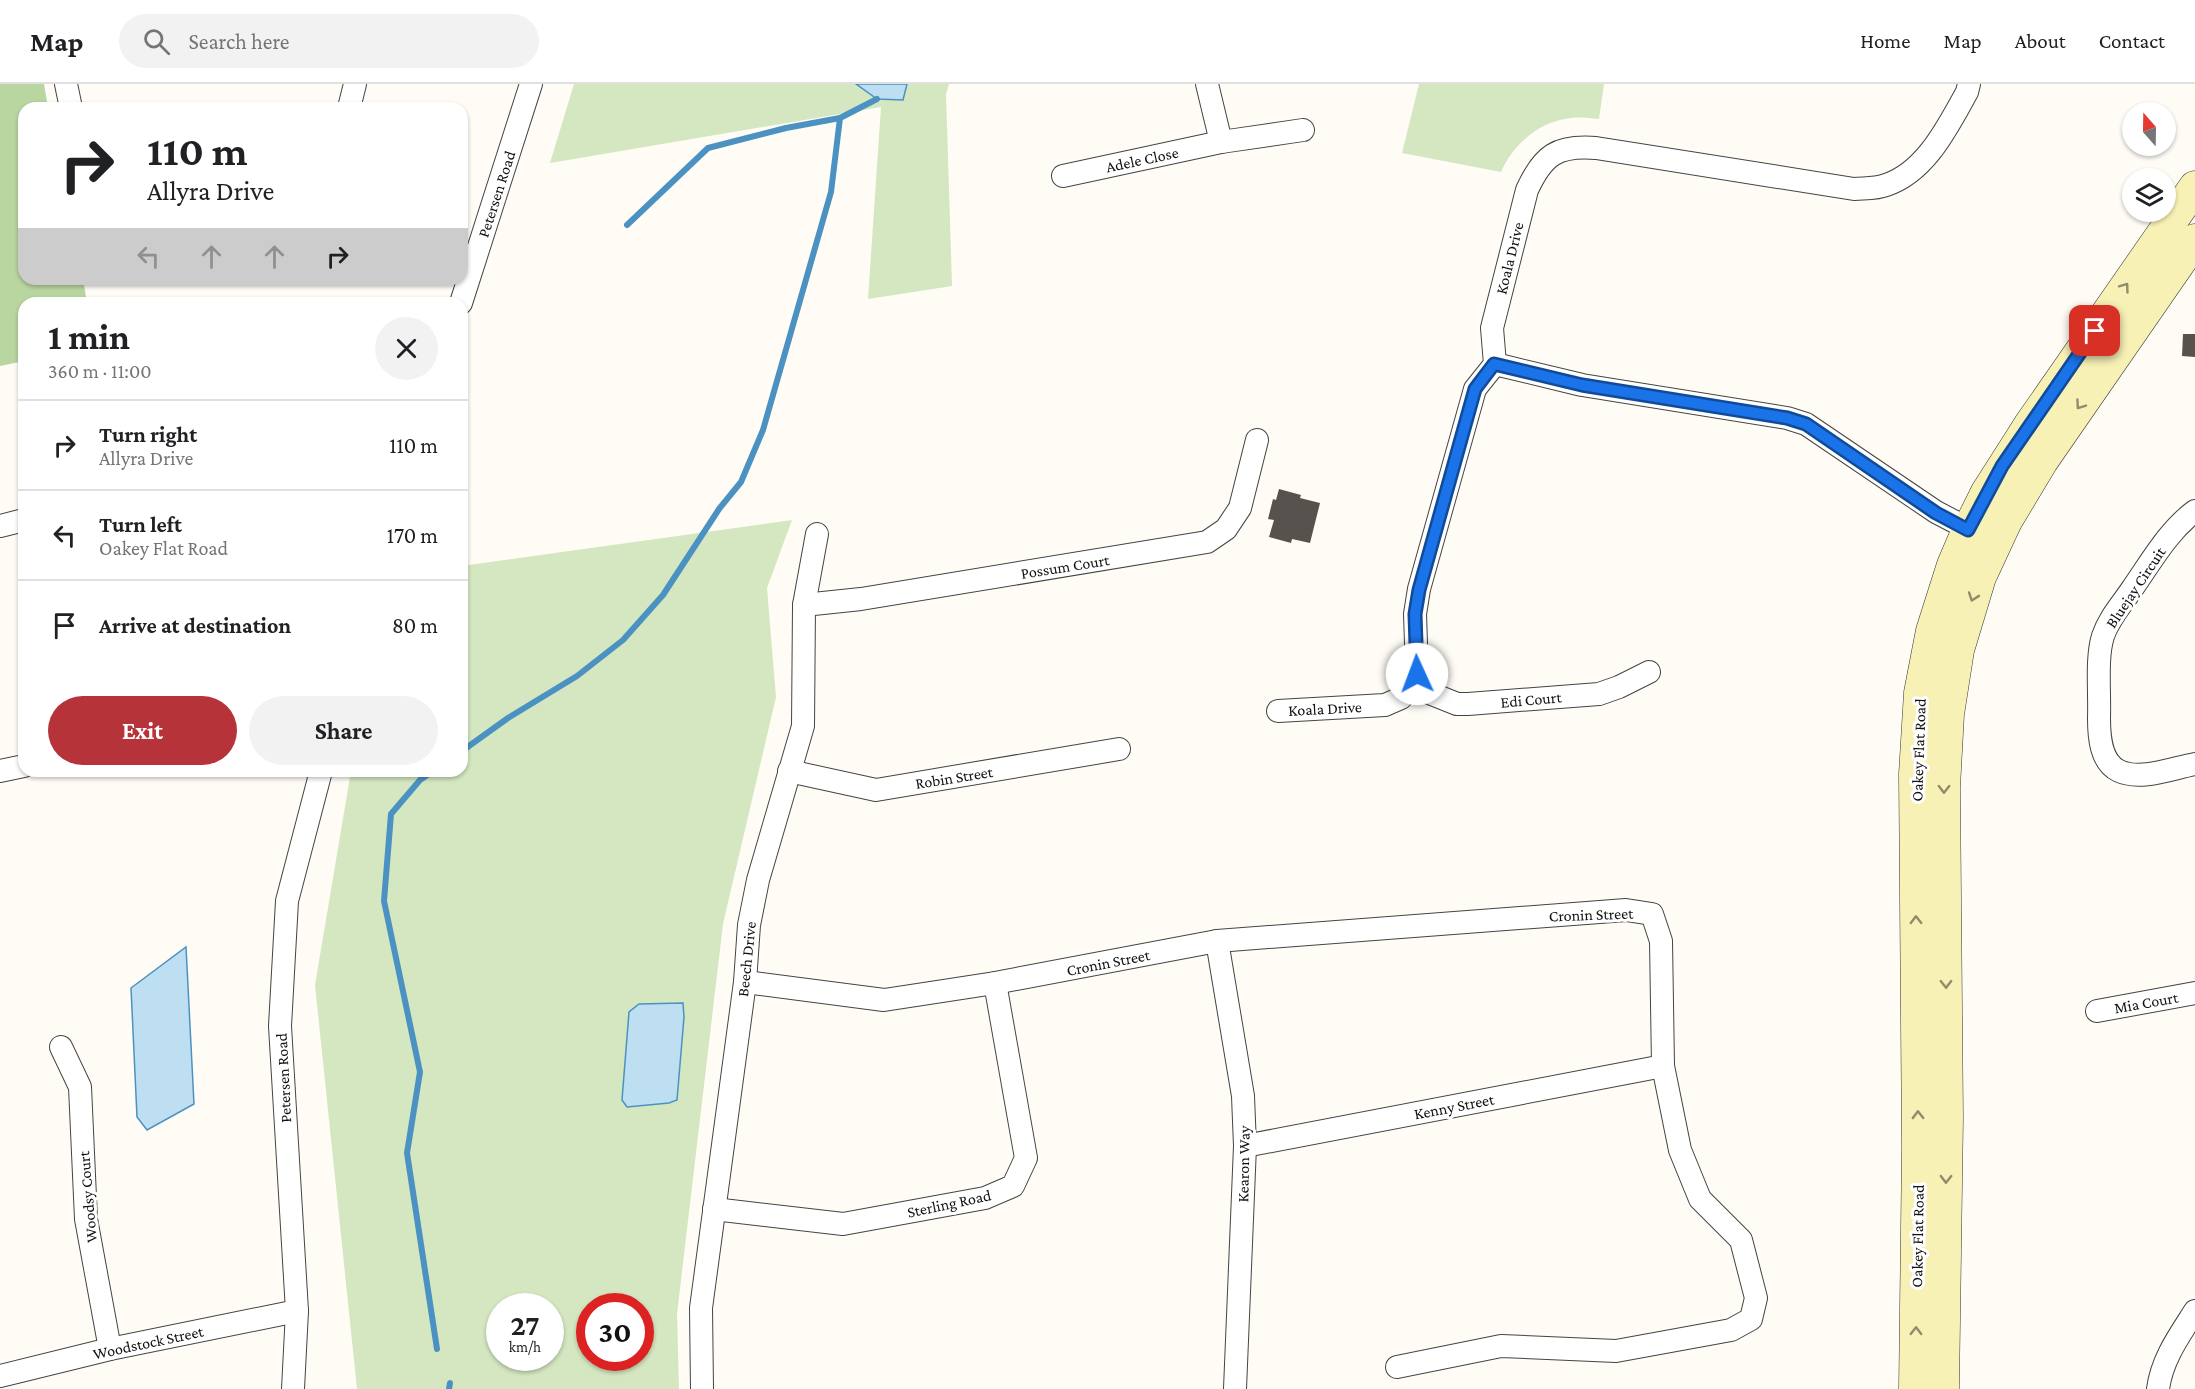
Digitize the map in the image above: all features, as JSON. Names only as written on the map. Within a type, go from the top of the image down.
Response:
[{"type":"main road","name":"Oakey Flat Road","points":[[1915,1389],[1918,1158],[1916,729],[1920,693],[1932,631],[1953,565],[1968,530],[2002,466],[2195,187]]},
{"type":"main road","name":"Oakey Flat Road","points":[[1943,1389],[1947,1118],[1944,787],[1951,686],[1958,650],[1980,577],[2018,498],[2195,240]]},
{"type":"street","points":[[66,84],[70,102]]},
{"type":"street","points":[[350,102],[355,84]]},
{"type":"street","name":"Petersen Road","points":[[468,281],[531,84]]},
{"type":"street","points":[[1207,84],[1221,142]]},
{"type":"street","name":"Koala Drive","points":[[1494,364],[1492,328],[1522,206],[1536,171],[1550,156],[1581,147],[1596,148],[1854,189],[1886,186],[1918,165],[1934,146],[1967,92],[1969,84]]},
{"type":"street","name":"Adele Close","points":[[1063,176],[1221,142],[1303,130]]},
{"type":"street","points":[[1412,686],[1417,674],[1415,614],[1421,581],[1475,389],[1494,364],[1582,385],[1787,418],[1806,424],[1936,513],[1996,543]]},
{"type":"street","name":"Possum Court","points":[[804,605],[872,597],[1207,542],[1226,529],[1240,508],[1257,440]]},
{"type":"street","name":"Bluejay Circuit","points":[[2195,511],[2179,524],[2163,545],[2112,617],[2103,636],[2100,652],[2099,727],[2101,743],[2108,763],[2118,770],[2132,774],[2148,773],[2195,764]]},
{"type":"street","points":[[0,526],[18,524]]},
{"type":"street","name":"Beech Drive","points":[[702,1389],[701,1308],[745,982],[748,925],[758,879],[803,726],[804,605],[816,534]]},
{"type":"street","name":"Edi Court","points":[[1412,686],[1457,704],[1468,704],[1599,693],[1619,687],[1649,672]]},
{"type":"street","name":"Koala Drive","points":[[1278,711],[1385,705],[1401,699],[1412,686]]},
{"type":"street","name":"Robin Street","points":[[789,771],[876,789],[1119,749]]},
{"type":"street","points":[[0,771],[18,767]]},
{"type":"street","name":"Petersen Road","points":[[292,1389],[297,1311],[280,1026],[287,901],[319,777]]},
{"type":"street","name":"Cronin Street","points":[[745,982],[884,1000],[995,983],[1217,941],[1626,910],[1652,914],[1661,940],[1663,1066],[1680,1150],[1700,1199],[1741,1240],[1756,1298],[1751,1319],[1731,1330],[1616,1351],[1501,1346],[1396,1366]]},
{"type":"street","name":"Kearon Way","points":[[1217,941],[1243,1096],[1245,1146],[1235,1389]]},
{"type":"street","name":"Sterling Road","points":[[714,1209],[843,1224],[985,1198],[1012,1186],[1026,1158],[995,983]]},
{"type":"street","name":"Mia Court","points":[[2097,1011],[2195,993]]},
{"type":"street","name":"Woodsy Court","points":[[62,1047],[80,1087],[86,1219],[110,1349]]},
{"type":"street","name":"Kenny Street","points":[[1245,1146],[1663,1066]]},
{"type":"street","name":"Woodstock Street","points":[[0,1376],[110,1349],[297,1311]]},
{"type":"street","points":[[2158,1389],[2160,1374],[2170,1350],[2195,1311]]},
{"type":"green space","points":[[0,84],[44,84],[47,102],[18,102],[18,285],[84,285],[86,297],[18,297],[18,362],[0,366]]},
{"type":"green space","points":[[574,84],[949,84],[946,94],[952,286],[868,299],[881,107],[550,163]]},
{"type":"green space","points":[[1419,84],[1604,84],[1599,119],[1571,118],[1538,129],[1520,143],[1501,172],[1402,153]]},
{"type":"green space","points":[[792,520],[767,588],[776,697],[723,924],[677,1314],[679,1389],[357,1389],[315,985],[350,777],[468,777],[468,565]]},
{"type":"water","points":[[856,84],[907,84],[903,100],[877,99]]},
{"type":"water","points":[[186,947],[194,1104],[147,1130],[137,1117],[131,988]]},
{"type":"water","points":[[683,1003],[684,1017],[677,1100],[669,1103],[627,1107],[622,1100],[629,1012],[639,1004]]},
{"type":"building","points":[[2183,334],[2195,334],[2195,357],[2182,356]]},
{"type":"building","points":[[1279,489],[1320,503],[1310,543],[1292,539],[1291,543],[1269,537],[1274,520],[1268,519],[1273,499],[1276,500]]},
{"type":"waterway","points":[[468,747],[508,718],[577,676],[623,640],[663,595],[719,509],[741,482],[763,430],[831,192],[840,118],[877,99]]},
{"type":"waterway","points":[[627,225],[708,148],[786,128],[840,118]]},
{"type":"waterway","points":[[424,777],[391,814],[384,901],[420,1072],[407,1153],[437,1349]]},
{"type":"waterway","points":[[449,1389],[450,1383]]},
{"type":"route","points":[[1417,674],[1415,614],[1419,590],[1475,389],[1494,364],[1582,385],[1787,418],[1806,424],[1936,513],[1968,530],[2002,466],[2095,331]]}]
